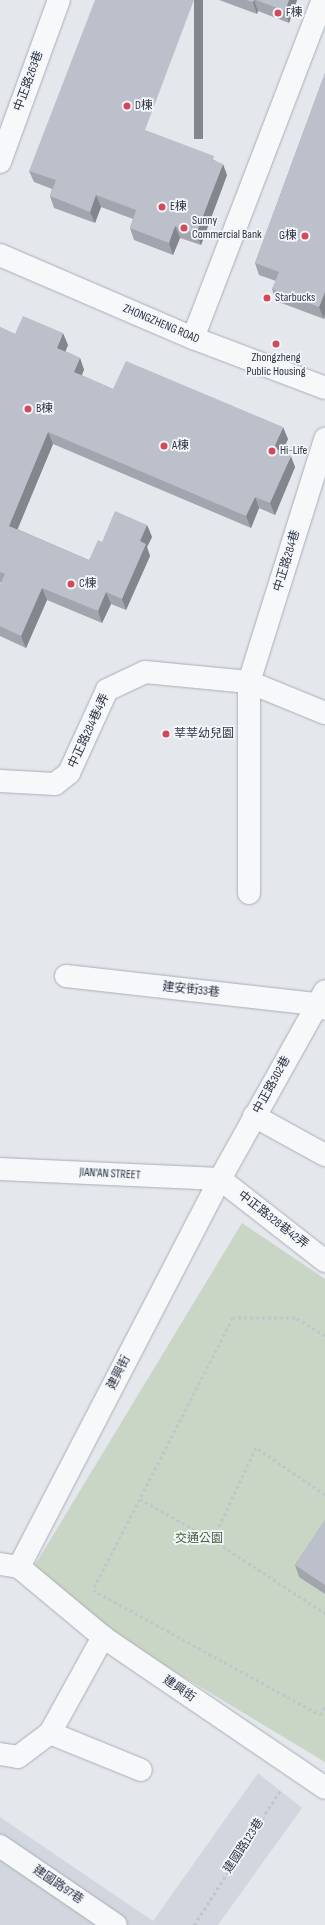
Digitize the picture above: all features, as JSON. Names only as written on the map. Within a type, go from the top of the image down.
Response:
[{"type":"street","name":"中正路263巷","points":[[0,162],[59,0]]},
{"type":"street","points":[[193,338],[323,0]]},
{"type":"street","name":"ZHONGZHENG ROAD","points":[[0,255],[193,338],[325,388]]},
{"type":"street","name":"中正路284巷","points":[[249,893],[249,682],[325,439]]},
{"type":"street","name":"中正路284巷4弄","points":[[0,781],[55,784],[70,773],[107,690],[145,672],[249,682],[325,713]]},
{"type":"street","name":"建安街33巷","points":[[66,976],[322,1001]]},
{"type":"street","name":"中正路302巷","points":[[220,1179],[254,1116],[322,1001]]},
{"type":"street","points":[[254,1116],[325,1155]]},
{"type":"street","name":"JIAN'AN STREET","points":[[0,1169],[220,1179]]},
{"type":"street","name":"中正路328巷42弄","points":[[220,1179],[325,1261]]},
{"type":"street","name":"建興街","points":[[220,1179],[9,1566],[102,1637],[325,1788]]},
{"type":"street","points":[[0,1754],[18,1758],[50,1733],[102,1637]]},
{"type":"street","points":[[50,1733],[141,1770]]},
{"type":"street","name":"建國路97巷","points":[[0,1846],[116,1925]]},
{"type":"path","points":[[325,1336],[295,1318],[233,1318],[93,1590],[320,1714],[325,1707]]},
{"type":"path","points":[[212,1540],[256,1448],[325,1495]]},
{"type":"path","points":[[140,1499],[212,1540],[325,1613]]},
{"type":"path","name":"建國路123巷","points":[[194,1925],[294,1767]]},
{"type":"shaded area","points":[[258,1773],[302,1808],[218,1925],[0,1925],[0,1817],[153,1921]]},
{"type":"green space","name":"交通公園","points":[[242,1223],[325,1279],[325,1762],[86,1618],[32,1570]]},
{"type":"building","points":[[95,0],[194,0],[145,130],[214,156],[213,160],[223,164],[196,234],[175,226],[169,243],[130,228],[136,210],[96,195],[90,212],[50,196],[56,180],[29,171]]},
{"type":"building","points":[[256,0],[289,0],[285,11]]},
{"type":"building","name":"G棟","points":[[325,73],[325,292],[319,307],[272,289],[279,272],[255,263]]},
{"type":"building","points":[[23,316],[63,333],[57,348],[80,358],[74,372],[113,389],[126,361],[283,427],[274,448],[291,456],[270,503],[255,497],[246,516],[48,432],[9,526],[89,560],[98,540],[102,542],[115,511],[147,525],[140,541],[146,544],[122,599],[106,592],[98,611],[42,588],[21,636],[0,626],[0,585],[5,574],[0,572],[0,327],[15,334]]},
{"type":"building","points":[[325,1520],[325,1585],[295,1565]]},
{"type":"place","name":"F棟","points":[[278,13]]},
{"type":"place","name":"D棟","points":[[127,106]]},
{"type":"place","name":"E棟","points":[[162,207]]},
{"type":"place","name":"Sunny Commercial Bank","points":[[184,228]]},
{"type":"place","name":"G棟","points":[[305,236]]},
{"type":"place","name":"Starbucks","points":[[267,298]]},
{"type":"place","name":"Zhongzheng Public Housing","points":[[276,344]]},
{"type":"place","name":"B棟","points":[[28,409]]},
{"type":"place","name":"A棟","points":[[164,446]]},
{"type":"place","name":"Hi-Life","points":[[272,451]]},
{"type":"place","name":"C棟","points":[[71,584]]},
{"type":"place","name":"莘莘幼兒園","points":[[166,734]]}]
